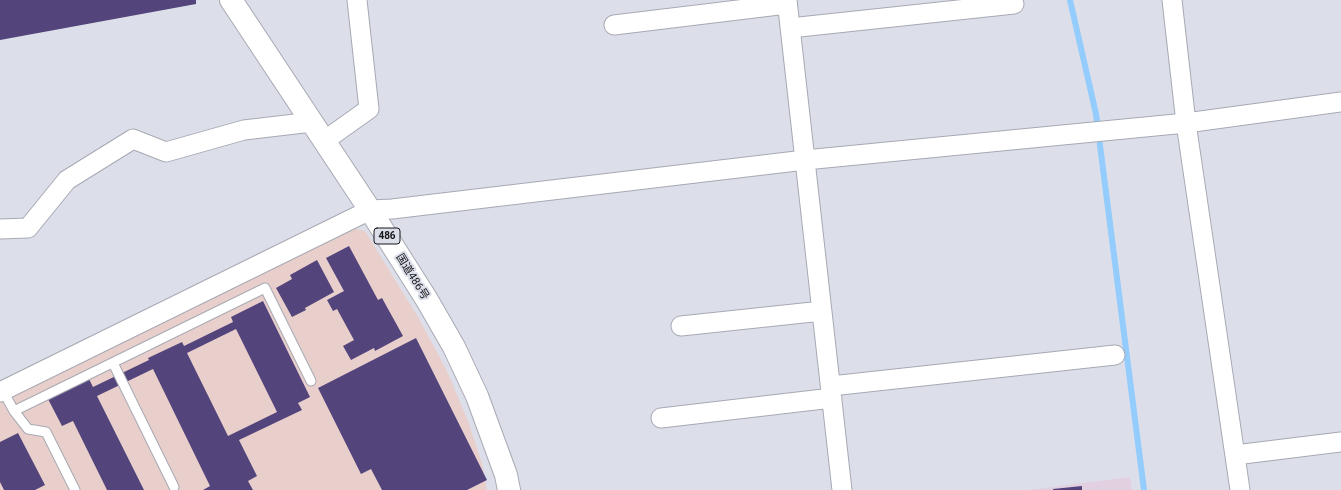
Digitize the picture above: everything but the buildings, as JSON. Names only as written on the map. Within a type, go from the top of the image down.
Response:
[{"type":"highway","name":"国道486号","points":[[231,0],[370,210],[427,300],[454,347],[477,396],[506,476],[509,490]]},
{"type":"street","points":[[324,141],[369,108],[357,0]]},
{"type":"street","points":[[1172,0],[1186,123],[1240,490]]},
{"type":"street","points":[[614,25],[787,2],[842,490]]},
{"type":"street","points":[[790,28],[1014,4]]},
{"type":"street","points":[[2,392],[370,210],[400,208],[805,160],[1186,123],[1341,102]]},
{"type":"street","points":[[0,229],[28,228],[67,180],[133,139],[166,152],[244,130],[312,122]]},
{"type":"street","points":[[680,326],[822,310]]},
{"type":"street","points":[[661,418],[831,392],[1115,355]]},
{"type":"street","points":[[1235,455],[1341,442]]},
{"type":"lane","points":[[14,411],[265,288],[311,381]]},
{"type":"lane","points":[[113,362],[174,486]]},
{"type":"lane","points":[[2,392],[28,429],[46,432],[76,490]]},
{"type":"shaded area","points":[[350,227],[365,231],[418,317],[447,371],[468,421],[482,463],[487,490],[0,490],[0,400]]},
{"type":"shaded area","points":[[1130,477],[1132,490],[1029,490]]},
{"type":"waterway","points":[[1070,0],[1096,114],[1144,490]]}]
